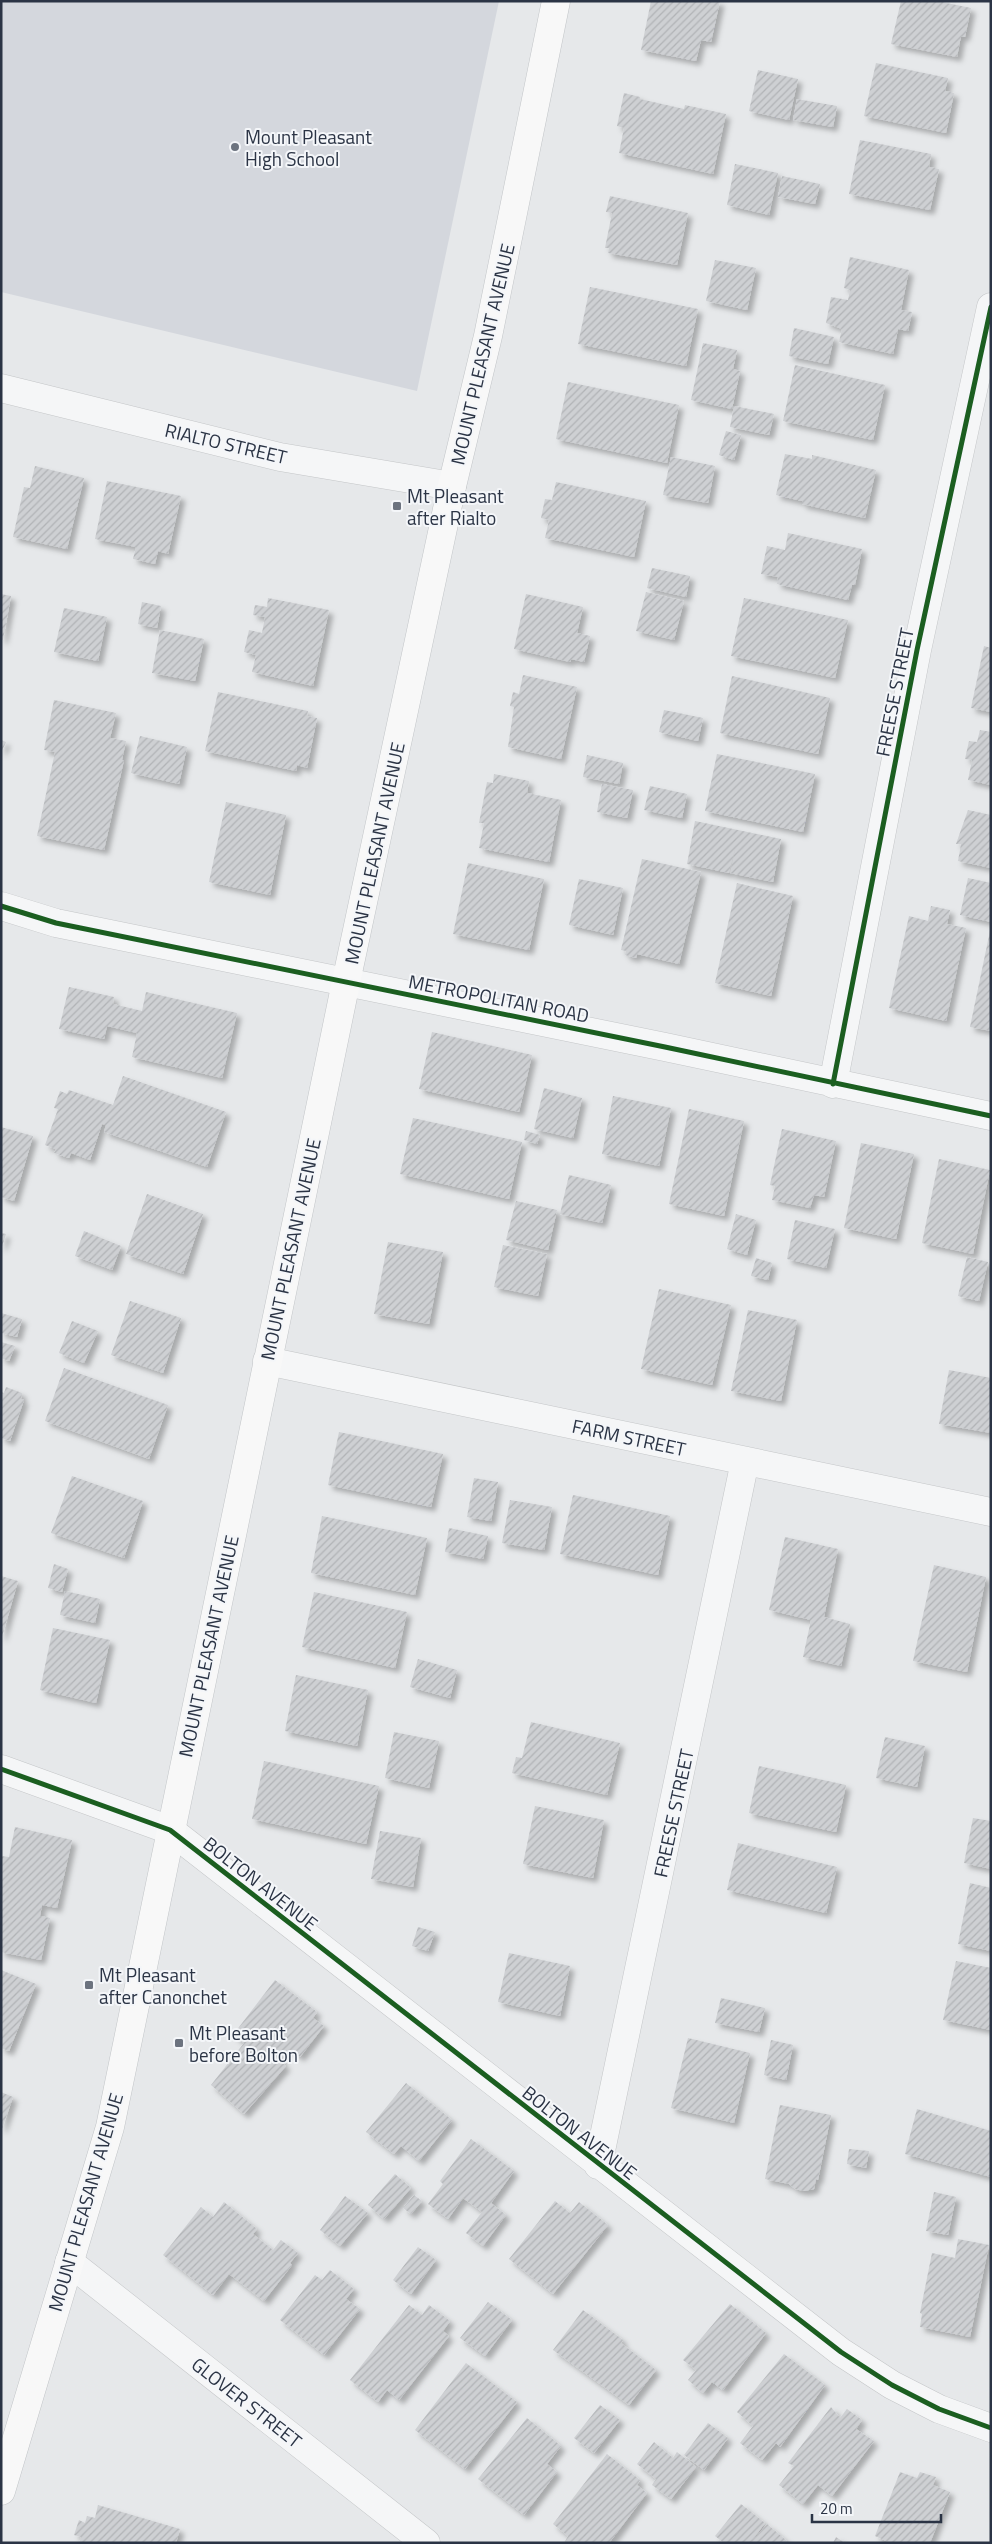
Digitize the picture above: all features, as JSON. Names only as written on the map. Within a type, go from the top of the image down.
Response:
[{"type":"main road","name":"MOUNT PLEASANT AVENUE","points":[[1,2491],[68,2262],[110,2127],[346,982],[452,486],[488,336],[556,1]]},
{"type":"street","name":"FREESE STREET","points":[[834,1084],[917,650],[991,306]]},
{"type":"street","name":"RIALTO STREET","points":[[1,388],[280,457],[452,486]]},
{"type":"street","name":"METROPOLITAN ROAD","points":[[1,906],[56,923],[665,1047],[991,1116]]},
{"type":"street","name":"FARM STREET","points":[[267,1361],[991,1512]]},
{"type":"street","name":"FREESE STREET","points":[[598,2165],[746,1461]]},
{"type":"street","name":"BOLTON AVENUE","points":[[1,1769],[170,1830],[598,2165],[841,2352],[892,2385],[939,2409],[991,2428]]},
{"type":"street","name":"GLOVER STREET","points":[[68,2262],[426,2543]]},
{"type":"shaded area","name":"Mount Pleasant High School","points":[[1,1],[499,1],[417,391],[1,292]]},
{"type":"building","points":[[651,1],[720,1],[711,42],[701,40],[696,61],[641,50]]},
{"type":"building","points":[[901,1],[937,1],[971,8],[965,37],[961,36],[957,57],[891,44]]},
{"type":"building","points":[[876,63],[948,78],[945,91],[954,93],[946,133],[864,116]]},
{"type":"building","points":[[758,70],[798,79],[789,120],[749,111]]},
{"type":"building","points":[[624,93],[640,97],[640,99],[684,109],[685,105],[726,114],[713,174],[619,153],[624,128],[617,126]]},
{"type":"building","points":[[797,99],[837,106],[833,127],[793,120]]},
{"type":"building","points":[[860,140],[931,154],[929,167],[939,169],[930,210],[849,194]]},
{"type":"building","points":[[735,164],[778,173],[769,215],[727,205]]},
{"type":"building","points":[[782,176],[820,184],[815,204],[778,197]]},
{"type":"building","points":[[610,196],[688,213],[677,265],[608,253],[609,248],[605,248],[612,213],[606,212]]},
{"type":"building","points":[[850,257],[909,270],[901,310],[912,312],[908,331],[898,329],[893,354],[839,342],[842,329],[826,323],[831,297],[848,300],[850,290],[844,288]]},
{"type":"building","points":[[715,260],[756,268],[747,310],[706,301]]},
{"type":"building","points":[[590,287],[698,309],[686,366],[578,344]]},
{"type":"building","points":[[794,328],[834,337],[828,364],[789,356]]},
{"type":"building","points":[[703,343],[737,350],[733,369],[740,371],[732,409],[691,400]]},
{"type":"building","points":[[795,365],[885,385],[873,440],[783,421]]},
{"type":"building","points":[[568,382],[679,405],[667,463],[556,439]]},
{"type":"building","points":[[734,406],[774,414],[769,435],[730,427]]},
{"type":"building","points":[[726,431],[741,435],[734,460],[719,455]]},
{"type":"building","points":[[785,454],[812,459],[812,455],[876,470],[865,518],[802,504],[802,501],[776,495]]},
{"type":"building","points":[[671,457],[715,466],[708,503],[663,495]]},
{"type":"building","points":[[35,466],[84,478],[67,549],[13,537],[24,487],[30,488]]},
{"type":"building","points":[[107,481],[181,496],[168,554],[158,551],[155,564],[133,559],[136,547],[95,539]]},
{"type":"building","points":[[556,482],[646,501],[634,557],[545,538],[549,520],[541,518],[545,499],[552,500]]},
{"type":"building","points":[[788,533],[862,549],[855,585],[852,585],[848,600],[777,584],[778,577],[761,574],[767,546],[785,550]]},
{"type":"building","points":[[652,568],[690,576],[686,597],[647,588]]},
{"type":"building","points":[[646,592],[684,601],[674,640],[636,631]]},
{"type":"building","points":[[1,594],[11,596],[3,640],[1,639]]},
{"type":"building","points":[[526,594],[583,607],[577,633],[590,636],[584,662],[571,659],[570,662],[514,649]]},
{"type":"building","points":[[268,598],[329,610],[313,686],[252,672],[256,655],[244,652],[249,630],[262,633],[265,617],[253,615],[255,605],[267,607]]},
{"type":"building","points":[[744,598],[848,620],[835,678],[731,656]]},
{"type":"building","points":[[142,602],[161,606],[157,628],[138,624]]},
{"type":"building","points":[[64,608],[107,617],[98,661],[54,652]]},
{"type":"building","points":[[160,630],[204,639],[195,681],[152,673]]},
{"type":"building","points":[[984,646],[991,648],[991,712],[971,708]]},
{"type":"building","points":[[523,675],[577,687],[561,759],[508,747],[514,707],[510,706],[513,692],[519,694]]},
{"type":"building","points":[[732,676],[830,698],[818,754],[720,733]]},
{"type":"building","points":[[218,692],[308,711],[307,716],[317,718],[307,768],[297,765],[296,771],[205,751]]},
{"type":"building","points":[[54,700],[116,713],[110,738],[126,741],[122,760],[124,760],[104,850],[37,836],[55,752],[44,750]]},
{"type":"building","points":[[664,710],[703,718],[698,741],[659,732]]},
{"type":"building","points":[[980,730],[991,732],[991,785],[968,780],[972,760],[965,759],[969,741],[977,742]]},
{"type":"building","points":[[140,736],[187,747],[179,784],[131,773]]},
{"type":"building","points":[[1,740],[6,742],[1,753]]},
{"type":"building","points":[[717,754],[815,774],[803,832],[705,811]]},
{"type":"building","points":[[587,755],[623,763],[619,784],[583,777]]},
{"type":"building","points":[[494,774],[529,781],[527,793],[561,800],[549,862],[479,848],[484,823],[479,823],[487,782],[493,783]]},
{"type":"building","points":[[602,784],[633,790],[627,818],[597,812]]},
{"type":"building","points":[[650,786],[687,794],[682,818],[644,810]]},
{"type":"building","points":[[226,802],[286,815],[270,895],[209,882]]},
{"type":"building","points":[[968,810],[991,815],[991,868],[958,861],[961,844],[956,844]]},
{"type":"building","points":[[695,821],[781,839],[773,882],[730,873],[736,845],[729,873],[687,864]]},
{"type":"building","points":[[642,859],[701,872],[679,964],[637,954],[636,958],[625,955],[626,951],[621,950]]},
{"type":"building","points":[[468,863],[544,879],[529,950],[453,934]]},
{"type":"building","points":[[968,878],[991,883],[991,922],[960,915]]},
{"type":"building","points":[[579,879],[623,888],[613,935],[569,925]]},
{"type":"building","points":[[737,883],[793,896],[771,996],[715,983]]},
{"type":"building","points":[[931,906],[950,910],[947,924],[966,928],[946,1021],[889,1008],[909,916],[928,921]]},
{"type":"building","points":[[991,931],[991,1031],[970,1027]]},
{"type":"building","points":[[69,987],[114,997],[113,1004],[142,1011],[146,992],[237,1013],[222,1078],[132,1057],[137,1033],[107,1026],[104,1039],[59,1029]]},
{"type":"building","points":[[432,1032],[532,1055],[519,1112],[419,1089]]},
{"type":"building","points":[[123,1076],[226,1112],[207,1167],[104,1132],[106,1125],[102,1124],[90,1160],[71,1153],[69,1158],[54,1153],[56,1149],[45,1145],[58,1109],[54,1108],[60,1091],[67,1094],[69,1090],[113,1105]]},
{"type":"building","points":[[544,1088],[582,1098],[573,1138],[534,1129]]},
{"type":"building","points":[[613,1096],[671,1108],[659,1166],[602,1154]]},
{"type":"building","points":[[689,1109],[744,1121],[724,1216],[669,1204]]},
{"type":"building","points":[[413,1118],[522,1142],[509,1199],[400,1174]]},
{"type":"building","points":[[1,1127],[33,1136],[14,1201],[1,1197]]},
{"type":"building","points":[[782,1129],[836,1141],[824,1197],[814,1195],[810,1208],[772,1200],[775,1186],[770,1185]]},
{"type":"building","points":[[526,1131],[540,1135],[537,1144],[524,1140]]},
{"type":"building","points":[[861,1143],[914,1154],[896,1239],[844,1228]]},
{"type":"building","points":[[939,1159],[990,1170],[973,1254],[922,1243]]},
{"type":"building","points":[[569,1175],[611,1185],[602,1223],[560,1214]]},
{"type":"building","points":[[147,1194],[203,1214],[183,1274],[126,1254]]},
{"type":"building","points":[[516,1201],[557,1210],[548,1250],[506,1240]]},
{"type":"building","points":[[736,1214],[756,1220],[747,1255],[727,1249]]},
{"type":"building","points":[[795,1220],[835,1229],[826,1268],[787,1259]]},
{"type":"building","points":[[84,1231],[121,1246],[112,1270],[75,1256]]},
{"type":"building","points":[[1,1233],[6,1234],[2,1247],[1,1247]]},
{"type":"building","points":[[388,1242],[443,1252],[429,1324],[374,1314]]},
{"type":"building","points":[[503,1245],[547,1254],[538,1296],[494,1287]]},
{"type":"building","points":[[967,1257],[988,1262],[979,1301],[958,1296]]},
{"type":"building","points":[[756,1258],[772,1263],[768,1280],[751,1276]]},
{"type":"building","points":[[659,1289],[731,1305],[712,1385],[641,1369]]},
{"type":"building","points":[[130,1301],[181,1318],[163,1373],[111,1355]]},
{"type":"building","points":[[748,1310],[797,1320],[781,1401],[731,1391]]},
{"type":"building","points":[[1,1313],[22,1319],[17,1337],[1,1333]]},
{"type":"building","points":[[72,1321],[98,1331],[84,1363],[59,1353]]},
{"type":"building","points":[[1,1342],[15,1346],[9,1361],[1,1358]]},
{"type":"building","points":[[64,1368],[168,1405],[149,1459],[45,1421]]},
{"type":"building","points":[[949,1370],[991,1378],[991,1433],[939,1424]]},
{"type":"building","points":[[6,1387],[22,1393],[21,1399],[24,1400],[10,1441],[1,1438],[1,1392],[4,1393]]},
{"type":"building","points":[[339,1432],[443,1454],[431,1507],[328,1485]]},
{"type":"building","points":[[72,1476],[143,1501],[124,1558],[51,1533]]},
{"type":"building","points":[[474,1478],[498,1482],[491,1521],[467,1517]]},
{"type":"building","points":[[573,1495],[670,1516],[658,1575],[560,1554]]},
{"type":"building","points":[[510,1500],[552,1507],[544,1550],[502,1543]]},
{"type":"building","points":[[322,1516],[427,1538],[415,1595],[311,1573]]},
{"type":"building","points":[[449,1528],[488,1536],[483,1559],[445,1552]]},
{"type":"building","points":[[785,1537],[838,1549],[824,1617],[850,1624],[841,1666],[803,1657],[811,1620],[769,1610]]},
{"type":"building","points":[[54,1564],[68,1569],[62,1592],[48,1588]]},
{"type":"building","points":[[934,1565],[986,1577],[967,1672],[913,1661]]},
{"type":"building","points":[[1,1576],[18,1581],[2,1637],[1,1637]]},
{"type":"building","points":[[65,1591],[100,1599],[95,1623],[60,1615]]},
{"type":"building","points":[[314,1592],[407,1612],[395,1668],[302,1647]]},
{"type":"building","points":[[53,1628],[110,1640],[96,1703],[40,1690]]},
{"type":"building","points":[[418,1659],[457,1670],[450,1698],[410,1687]]},
{"type":"building","points":[[296,1675],[368,1690],[357,1746],[285,1731]]},
{"type":"building","points":[[531,1722],[620,1743],[607,1795],[512,1773],[516,1757],[522,1758]]},
{"type":"building","points":[[394,1732],[439,1741],[429,1788],[385,1778]]},
{"type":"building","points":[[885,1737],[925,1746],[917,1787],[876,1778]]},
{"type":"building","points":[[264,1761],[379,1786],[366,1844],[252,1819]]},
{"type":"building","points":[[759,1766],[846,1785],[836,1832],[749,1813]]},
{"type":"building","points":[[535,1806],[604,1820],[593,1878],[523,1864]]},
{"type":"building","points":[[973,1818],[991,1821],[991,1869],[964,1863]]},
{"type":"building","points":[[15,1827],[72,1840],[57,1908],[42,1905],[40,1916],[50,1918],[41,1960],[1,1952],[1,1856],[9,1857]]},
{"type":"building","points":[[380,1831],[421,1838],[413,1887],[371,1879]]},
{"type":"building","points":[[738,1843],[837,1867],[826,1913],[727,1890]]},
{"type":"building","points":[[970,1883],[991,1888],[991,1951],[958,1944]]},
{"type":"building","points":[[418,1927],[435,1932],[428,1951],[412,1946]]},
{"type":"building","points":[[509,1953],[570,1966],[560,2016],[498,2002]]},
{"type":"building","points":[[956,1961],[991,1968],[991,2030],[943,2020]]},
{"type":"building","points":[[1,1970],[36,1984],[9,2051],[1,2048]]},
{"type":"building","points":[[275,1980],[317,2012],[313,2018],[324,2026],[300,2057],[289,2049],[280,2060],[286,2066],[244,2114],[211,2085],[244,2043],[233,2035]]},
{"type":"building","points":[[721,1998],[765,2008],[759,2032],[715,2023]]},
{"type":"building","points":[[688,2038],[750,2053],[734,2123],[671,2108]]},
{"type":"building","points":[[771,2040],[793,2045],[786,2080],[764,2075]]},
{"type":"building","points":[[406,2083],[452,2120],[419,2161],[401,2146],[394,2154],[366,2132]]},
{"type":"building","points":[[1,2092],[13,2097],[2,2129],[1,2129]]},
{"type":"building","points":[[780,2105],[831,2115],[818,2180],[816,2179],[814,2189],[804,2191],[795,2189],[789,2184],[765,2179]]},
{"type":"building","points":[[917,2109],[991,2131],[991,2177],[905,2154]]},
{"type":"building","points":[[471,2139],[514,2171],[491,2203],[506,2215],[483,2246],[466,2233],[482,2212],[463,2198],[448,2219],[428,2204],[443,2184],[440,2181]]},
{"type":"building","points":[[849,2149],[869,2151],[866,2168],[847,2164]]},
{"type":"building","points":[[395,2174],[411,2188],[384,2219],[368,2205]]},
{"type":"building","points":[[934,2192],[956,2197],[948,2235],[926,2231]]},
{"type":"building","points":[[414,2195],[422,2201],[411,2214],[403,2208]]},
{"type":"building","points":[[345,2196],[368,2213],[340,2246],[320,2230]]},
{"type":"building","points":[[555,2201],[570,2213],[579,2202],[608,2225],[553,2294],[509,2259]]},
{"type":"building","points":[[224,2202],[257,2229],[253,2234],[273,2250],[281,2240],[298,2253],[290,2263],[292,2265],[264,2301],[229,2274],[213,2295],[163,2255],[201,2207],[213,2217]]},
{"type":"building","points":[[958,2239],[989,2245],[970,2337],[920,2327],[922,2314],[920,2313],[932,2253],[955,2258]]},
{"type":"building","points":[[418,2247],[436,2260],[411,2294],[393,2280]]},
{"type":"building","points":[[330,2270],[354,2289],[346,2299],[360,2309],[324,2355],[280,2320],[315,2275],[322,2280]]},
{"type":"building","points":[[488,2302],[512,2320],[485,2356],[460,2338]]},
{"type":"building","points":[[730,2304],[766,2333],[723,2390],[712,2382],[703,2393],[688,2380],[696,2370],[683,2360]]},
{"type":"building","points":[[409,2305],[422,2315],[429,2305],[450,2321],[443,2331],[449,2336],[399,2400],[387,2390],[378,2402],[350,2380]]},
{"type":"building","points":[[583,2310],[623,2340],[621,2343],[656,2370],[629,2405],[553,2350]]},
{"type":"building","points":[[784,2354],[825,2385],[780,2447],[776,2443],[762,2460],[740,2443],[753,2426],[737,2412]]},
{"type":"building","points":[[466,2363],[517,2402],[465,2469],[415,2430]]},
{"type":"building","points":[[600,2405],[620,2420],[594,2453],[574,2438]]},
{"type":"building","points":[[831,2407],[840,2418],[847,2409],[862,2420],[856,2429],[874,2441],[832,2496],[818,2485],[803,2504],[779,2485],[794,2466],[788,2463]]},
{"type":"building","points":[[527,2418],[561,2446],[547,2464],[557,2472],[524,2515],[478,2479]]},
{"type":"building","points":[[708,2423],[728,2438],[704,2470],[684,2455]]},
{"type":"building","points":[[654,2442],[673,2458],[677,2452],[696,2467],[671,2499],[652,2485],[656,2479],[637,2464]]},
{"type":"building","points":[[607,2454],[640,2480],[637,2485],[647,2493],[609,2543],[564,2543],[568,2536],[553,2524]]},
{"type":"building","points":[[900,2472],[917,2478],[920,2472],[936,2477],[933,2485],[950,2492],[930,2543],[891,2543],[875,2536]]},
{"type":"building","points":[[741,2504],[765,2523],[750,2543],[724,2543],[715,2536]]},
{"type":"building","points":[[98,2505],[180,2529],[176,2543],[79,2543],[81,2537],[74,2535],[79,2520],[85,2523],[87,2516],[95,2518]]},
{"type":"building","points":[[767,2524],[787,2541],[785,2543],[751,2543]]},
{"type":"building","points":[[836,2537],[845,2543],[833,2543]]},
{"type":"cycle path","points":[[833,1084],[917,650],[991,307]]},
{"type":"cycle path","points":[[1,906],[56,923],[665,1047],[991,1116]]},
{"type":"cycle path","points":[[1,1769],[170,1830],[841,2352],[892,2385],[939,2409],[991,2428]]},
{"type":"place","name":"Mount Pleasant High School","points":[[235,147]]},
{"type":"place","name":"Mt Pleasant after Rialto","points":[[397,506]]},
{"type":"place","name":"Mt Pleasant after Canonchet","points":[[89,1985]]},
{"type":"place","name":"Mt Pleasant before Bolton","points":[[179,2043]]}]
